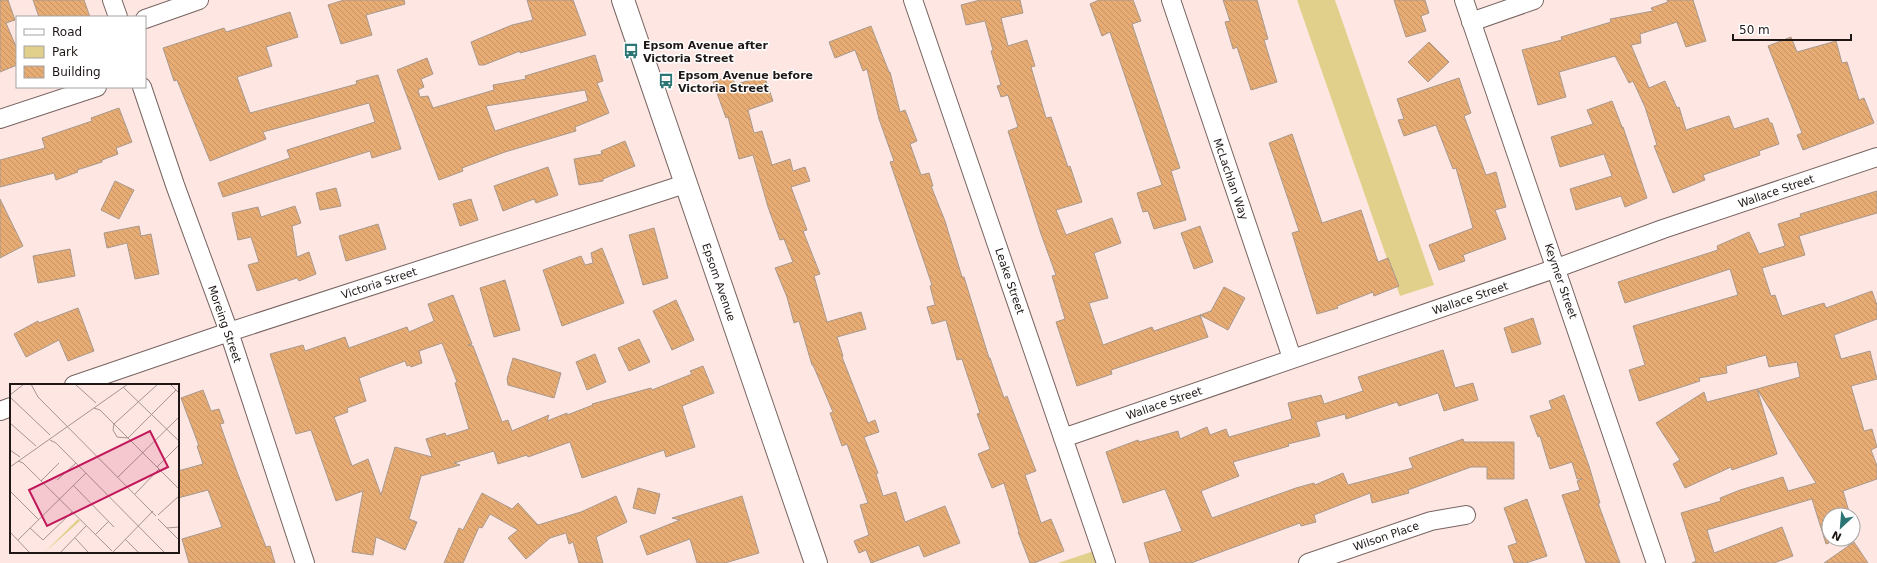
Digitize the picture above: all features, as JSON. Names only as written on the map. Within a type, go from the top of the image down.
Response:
[{"type":"street","points":[[112,0],[118,16]]},
{"type":"street","points":[[146,19],[199,0]]},
{"type":"street","name":"Epsom Avenue","points":[[623,0],[685,184],[773,432],[816,563]]},
{"type":"street","name":"Leake Street","points":[[913,0],[1106,563]]},
{"type":"street","name":"McLachlan Way","points":[[1171,0],[1292,358]]},
{"type":"street","name":"Keymer Street","points":[[1464,0],[1557,268],[1656,563]]},
{"type":"street","points":[[1471,22],[1534,0]]},
{"type":"street","points":[[0,119],[94,88]]},
{"type":"street","name":"Moreing Street","points":[[142,88],[175,184],[229,332],[305,563]]},
{"type":"street","name":"Wallace Street","points":[[1063,438],[1557,268],[1663,229],[1877,158]]},
{"type":"street","name":"Victoria Street","points":[[77,384],[229,332],[685,184]]},
{"type":"street","points":[[0,411],[10,407]]},
{"type":"street","name":"Wilson Place","points":[[1308,563],[1431,521],[1466,515]]},
{"type":"green space","points":[[1297,0],[1335,0],[1434,285],[1400,296]]},
{"type":"green space","points":[[1094,551],[1098,563],[1058,563]]},
{"type":"building","points":[[0,0],[8,0],[15,20],[6,23],[16,47],[16,65],[0,72]]},
{"type":"building","points":[[33,0],[84,0],[90,16],[39,16]]},
{"type":"building","points":[[344,0],[404,0],[405,4],[366,15],[372,35],[341,44],[328,5]]},
{"type":"building","points":[[527,0],[573,0],[586,35],[520,53],[520,51],[484,65],[479,65],[471,42],[512,25],[533,20]]},
{"type":"building","points":[[980,0],[1020,0],[1023,13],[1001,18],[1008,46],[1027,40],[1035,66],[1031,67],[1046,118],[1051,117],[1082,202],[1056,210],[1066,235],[1112,218],[1121,243],[1094,253],[1108,298],[1089,303],[1103,345],[1152,327],[1154,331],[1200,315],[1208,337],[1111,370],[1112,374],[1077,386],[1056,322],[1065,319],[1052,276],[1056,275],[1041,234],[1008,131],[1018,127],[1008,95],[1001,97],[997,86],[1001,85],[991,51],[993,50],[985,21],[966,25],[961,5]]},
{"type":"building","points":[[1099,0],[1133,0],[1141,21],[1132,24],[1180,168],[1171,171],[1186,220],[1154,229],[1148,211],[1143,212],[1137,193],[1162,185],[1110,32],[1102,36],[1090,4]]},
{"type":"building","points":[[1223,0],[1257,0],[1268,39],[1264,40],[1277,82],[1251,90],[1237,47],[1233,49],[1225,22],[1230,21]]},
{"type":"building","points":[[1394,0],[1425,0],[1429,13],[1421,16],[1426,31],[1406,37]]},
{"type":"building","points":[[1667,0],[1693,0],[1706,41],[1686,47],[1677,22],[1640,34],[1641,43],[1631,45],[1649,88],[1665,81],[1677,108],[1679,107],[1686,130],[1729,116],[1734,129],[1768,118],[1770,123],[1772,123],[1779,144],[1759,151],[1760,155],[1703,175],[1705,180],[1673,193],[1654,146],[1657,145],[1645,107],[1633,81],[1629,83],[1615,56],[1559,72],[1566,97],[1538,105],[1522,50],[1562,40],[1561,37],[1611,22],[1610,19],[1653,11],[1651,8],[1668,2]]},
{"type":"building","points":[[290,12],[298,37],[266,47],[272,66],[237,77],[250,113],[357,84],[356,81],[378,75],[401,149],[372,158],[370,151],[223,197],[218,183],[290,158],[287,150],[375,122],[369,103],[263,132],[266,139],[210,161],[177,80],[174,81],[163,48],[224,28],[226,32]]},
{"type":"building","points":[[871,26],[890,72],[900,112],[905,110],[917,141],[910,144],[921,175],[929,173],[933,186],[931,186],[945,221],[962,277],[964,277],[989,358],[1004,398],[1007,396],[1036,471],[1025,475],[1041,523],[1051,519],[1064,551],[1034,563],[1030,563],[1018,532],[1004,483],[992,488],[978,454],[990,449],[977,414],[980,413],[962,359],[957,360],[946,320],[932,324],[927,307],[935,305],[930,286],[932,285],[890,162],[894,161],[879,119],[867,69],[863,71],[855,50],[835,58],[829,42]]},
{"type":"building","points":[[1791,37],[1797,52],[1836,41],[1842,63],[1847,62],[1859,100],[1864,98],[1874,123],[1803,150],[1797,135],[1802,133],[1768,46]]},
{"type":"building","points":[[1429,42],[1449,62],[1428,82],[1408,62]]},
{"type":"building","points":[[595,55],[603,81],[597,83],[609,113],[575,127],[576,131],[505,152],[462,168],[463,171],[439,180],[397,70],[427,58],[433,74],[421,79],[424,87],[418,90],[420,97],[428,96],[433,108],[494,90],[493,85],[526,79],[525,76]],"holes":[[[585,90],[588,101],[495,131],[486,106]]]},
{"type":"building","points":[[732,75],[735,85],[764,75],[773,101],[748,110],[754,133],[762,131],[772,165],[790,159],[793,171],[805,167],[810,181],[791,187],[807,230],[803,231],[820,274],[814,276],[827,322],[861,312],[866,329],[837,337],[843,356],[842,357],[868,423],[875,420],[879,432],[864,437],[878,473],[876,474],[883,496],[896,492],[905,522],[945,506],[960,543],[924,557],[919,545],[871,563],[866,550],[859,553],[854,541],[869,535],[860,505],[868,503],[847,444],[842,446],[830,413],[833,412],[812,365],[799,321],[794,323],[787,297],[775,268],[793,262],[784,239],[780,240],[768,207],[753,155],[739,159],[728,117],[726,118],[713,82]]},
{"type":"building","points":[[1459,78],[1471,113],[1464,116],[1486,175],[1496,172],[1506,207],[1495,210],[1506,239],[1463,255],[1465,261],[1439,270],[1429,245],[1473,228],[1456,168],[1453,169],[1436,125],[1404,136],[1398,120],[1404,119],[1397,99]]},
{"type":"building","points":[[1612,101],[1623,127],[1647,198],[1625,207],[1621,196],[1576,210],[1570,189],[1612,176],[1604,154],[1560,167],[1551,137],[1593,124],[1587,110]]},
{"type":"building","points":[[119,108],[132,142],[116,148],[118,154],[56,180],[54,173],[0,187],[0,160],[45,148],[42,138],[92,121],[91,118]]},
{"type":"building","points":[[1292,134],[1322,223],[1361,210],[1378,262],[1388,258],[1399,286],[1374,296],[1373,292],[1337,306],[1338,308],[1317,314],[1292,233],[1299,231],[1269,143]]},
{"type":"building","points":[[625,141],[635,166],[603,179],[603,181],[579,185],[574,159],[602,154],[601,151]]},
{"type":"building","points":[[548,167],[558,195],[536,203],[534,199],[503,211],[494,186]]},
{"type":"building","points":[[115,181],[134,190],[119,219],[101,210]]},
{"type":"building","points":[[336,188],[341,206],[320,210],[316,193]]},
{"type":"building","points":[[1877,191],[1877,213],[1799,236],[1805,255],[1762,268],[1771,296],[1775,295],[1782,316],[1824,303],[1826,308],[1872,291],[1877,305],[1877,319],[1834,335],[1841,359],[1870,351],[1877,379],[1851,386],[1864,431],[1872,429],[1877,447],[1871,450],[1877,466],[1877,479],[1843,491],[1848,507],[1821,507],[1821,528],[1812,499],[1707,530],[1714,553],[1782,527],[1793,556],[1774,563],[1692,563],[1696,561],[1681,513],[1721,501],[1720,498],[1740,490],[1783,477],[1788,491],[1816,483],[1757,389],[1800,377],[1797,362],[1769,367],[1766,355],[1726,366],[1727,373],[1699,378],[1700,381],[1639,401],[1629,370],[1645,365],[1633,326],[1738,295],[1730,269],[1625,303],[1618,282],[1718,250],[1717,246],[1749,232],[1759,254],[1785,246],[1778,224],[1801,217],[1800,214]]},
{"type":"building","points":[[0,199],[23,246],[0,258]]},
{"type":"building","points":[[471,199],[478,220],[460,226],[453,204]]},
{"type":"building","points":[[295,206],[301,223],[292,226],[297,257],[309,252],[316,274],[299,281],[297,278],[257,291],[248,265],[259,262],[251,237],[238,240],[232,213],[258,207],[261,217]]},
{"type":"building","points":[[378,224],[386,249],[346,261],[339,236]]},
{"type":"building","points":[[139,226],[141,236],[151,234],[159,274],[135,279],[127,243],[107,248],[104,233]]},
{"type":"building","points":[[1200,226],[1213,262],[1194,269],[1181,233]]},
{"type":"building","points":[[654,228],[668,278],[643,285],[629,235]]},
{"type":"building","points":[[602,248],[624,303],[562,326],[543,270],[581,256],[585,265],[593,263],[591,253]]},
{"type":"building","points":[[70,249],[75,276],[38,283],[33,256]]},
{"type":"building","points":[[505,280],[520,330],[494,337],[480,288]]},
{"type":"building","points":[[1224,287],[1245,298],[1228,330],[1200,315],[1211,311]]},
{"type":"building","points":[[453,295],[472,344],[468,345],[473,346],[502,422],[508,420],[512,431],[549,415],[547,421],[567,413],[567,415],[593,405],[592,404],[651,388],[652,390],[692,374],[690,371],[703,366],[714,393],[682,406],[695,447],[666,457],[664,450],[582,478],[570,442],[528,457],[527,455],[498,464],[494,451],[454,463],[460,465],[421,476],[409,519],[417,522],[405,550],[376,537],[373,555],[352,552],[363,491],[336,501],[311,430],[296,434],[270,354],[303,345],[305,351],[345,337],[349,348],[407,327],[409,332],[434,321],[428,304]],"holes":[[[442,343],[457,382],[455,383],[469,429],[446,436],[445,433],[426,439],[432,457],[395,447],[381,495],[368,459],[352,466],[334,417],[348,412],[347,408],[366,401],[359,378],[405,361],[407,366],[410,365],[411,367],[422,363],[419,351]]]},
{"type":"building","points":[[676,300],[694,340],[672,350],[653,311]]},
{"type":"building","points":[[78,308],[94,351],[68,361],[59,340],[26,357],[14,334],[38,321],[39,323]]},
{"type":"building","points":[[1533,318],[1541,344],[1512,353],[1504,328]]},
{"type":"building","points":[[639,339],[650,362],[629,371],[618,348]]},
{"type":"building","points":[[1443,350],[1455,388],[1473,383],[1478,400],[1444,411],[1438,393],[1399,406],[1397,402],[1346,419],[1345,414],[1316,422],[1320,436],[1288,444],[1289,446],[1233,462],[1239,476],[1201,491],[1212,518],[1296,488],[1314,483],[1315,485],[1343,473],[1348,485],[1413,468],[1409,458],[1463,439],[1464,442],[1514,442],[1514,479],[1487,479],[1487,467],[1471,467],[1408,490],[1409,493],[1372,503],[1370,493],[1314,515],[1316,522],[1301,526],[1300,523],[1191,563],[1150,563],[1144,543],[1182,531],[1165,489],[1123,503],[1106,452],[1138,440],[1139,442],[1178,431],[1180,439],[1207,427],[1210,435],[1226,429],[1229,437],[1292,419],[1288,403],[1321,395],[1324,404],[1363,391],[1358,377]]},
{"type":"building","points":[[595,354],[606,382],[587,390],[576,362]]},
{"type":"building","points":[[513,358],[561,373],[554,398],[508,385],[507,379]]},
{"type":"building","points":[[1757,389],[1777,454],[1732,470],[1731,467],[1685,488],[1673,464],[1680,460],[1656,423],[1704,392],[1707,402]]},
{"type":"building","points":[[203,390],[211,411],[219,409],[224,423],[220,424],[237,472],[266,547],[270,546],[275,563],[189,563],[182,539],[222,527],[208,490],[179,498],[179,471],[203,464],[197,446],[199,446],[181,398]]},
{"type":"building","points":[[1564,395],[1589,466],[1600,503],[1598,503],[1620,563],[1586,563],[1562,495],[1580,490],[1577,481],[1582,479],[1577,479],[1572,462],[1550,469],[1540,436],[1538,437],[1530,416],[1552,409],[1549,401]]},
{"type":"building","points":[[638,488],[660,494],[655,514],[633,508]]},
{"type":"building","points":[[482,493],[512,509],[518,503],[538,525],[581,512],[616,496],[627,522],[596,537],[603,563],[579,563],[573,542],[569,544],[566,533],[550,538],[526,559],[508,538],[518,530],[490,514],[482,528],[479,527],[463,563],[444,563],[459,528],[463,530]]},
{"type":"building","points":[[742,496],[759,553],[725,563],[697,563],[690,539],[647,555],[640,536],[680,520],[672,518]]},
{"type":"building","points":[[1527,499],[1547,556],[1526,563],[1514,563],[1508,546],[1517,543],[1504,508]]},
{"type":"building","points":[[1847,547],[1857,547],[1868,563],[1824,563]]},
{"type":"place","name":"Epsom Avenue after Victoria Street","points":[[631,51]]},
{"type":"place","name":"Epsom Avenue before Victoria Street","points":[[666,81]]}]
